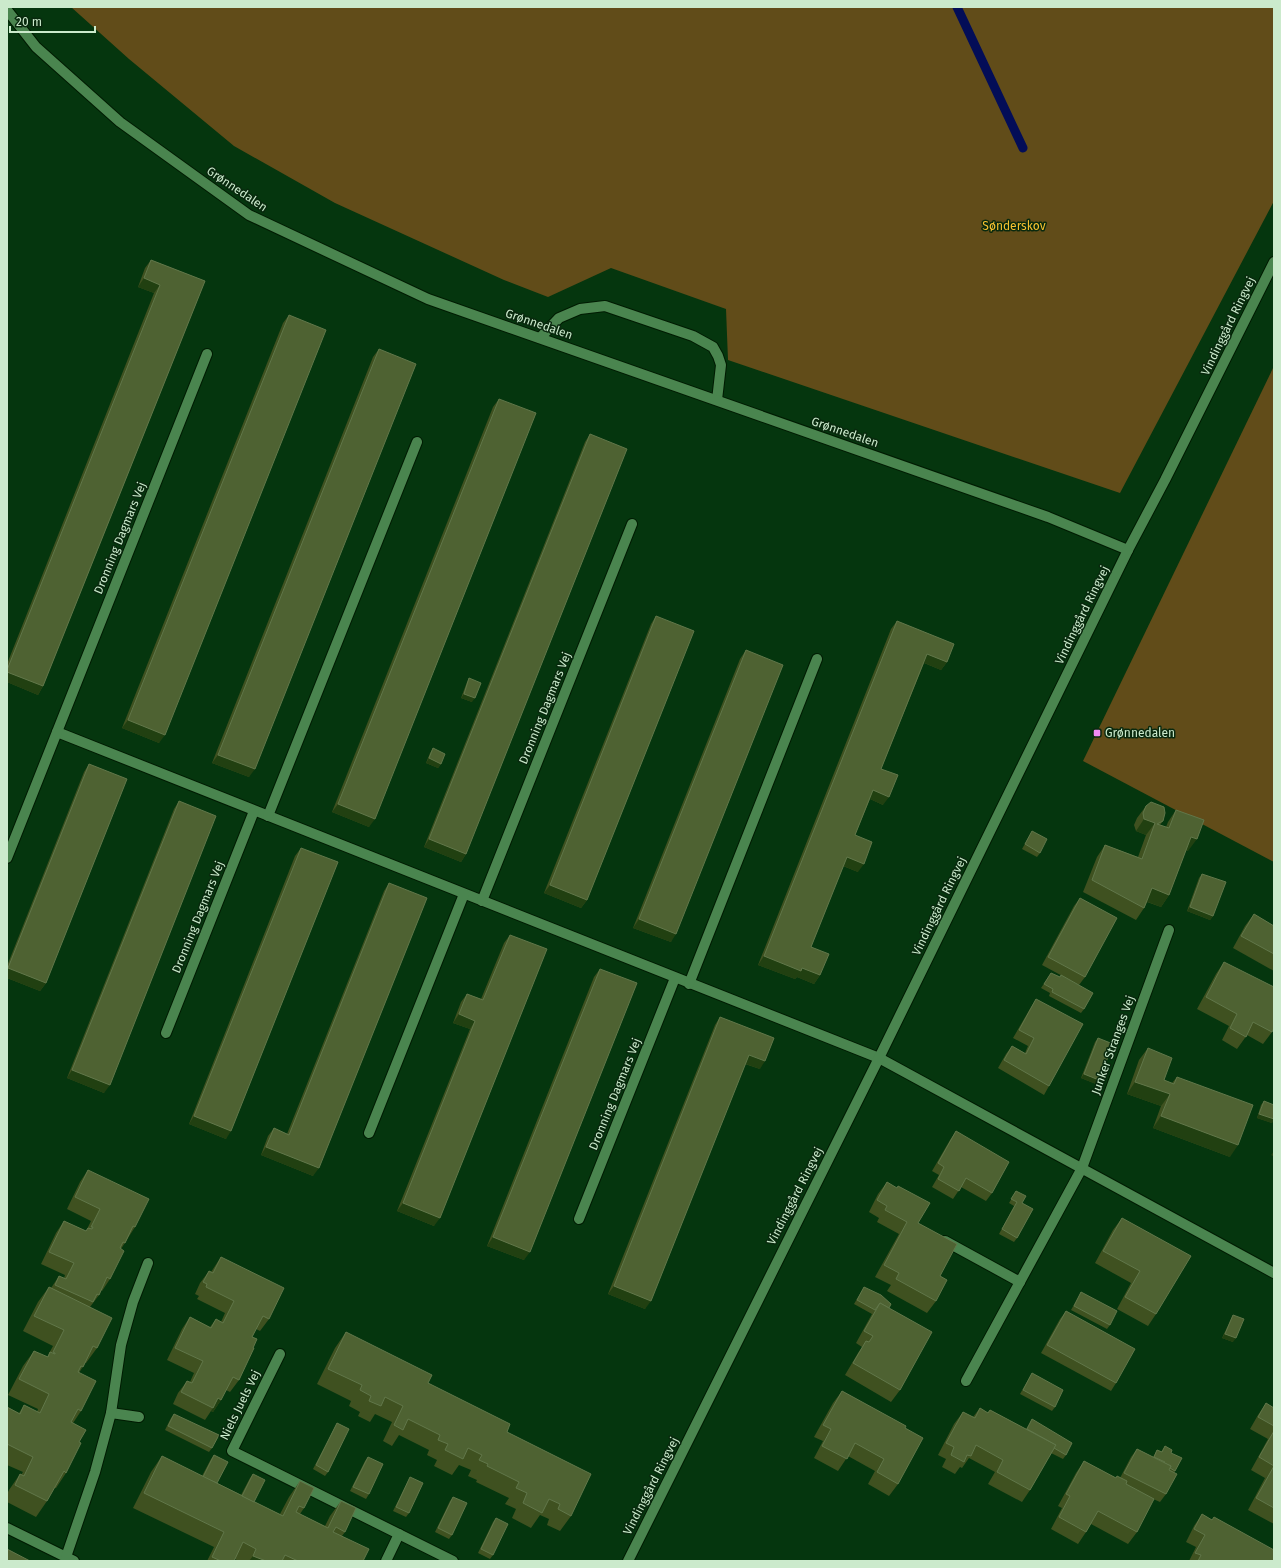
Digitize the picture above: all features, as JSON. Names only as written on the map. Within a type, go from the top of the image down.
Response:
[{"type":"street","name":"Grønnedalen","points":[[7,10],[36,47],[120,122],[249,215],[428,299],[1048,517],[1128,550]]},
{"type":"street","name":"Vindinggård Ringvej","points":[[628,1561],[879,1058],[1128,550],[1165,480],[1274,262]]},
{"type":"street","points":[[540,338],[559,318],[580,309],[605,306],[693,336],[713,347],[721,365],[717,400]]},
{"type":"street","name":"Dronning Dagmars Vej","points":[[7,858],[207,354]]},
{"type":"street","points":[[268,816],[417,442]]},
{"type":"street","name":"Dronning Dagmars Vej","points":[[482,901],[632,524]]},
{"type":"street","points":[[689,984],[817,660]]},
{"type":"street","points":[[57,732],[689,984],[879,1058],[1274,1273]]},
{"type":"street","name":"Dronning Dagmars Vej","points":[[166,1033],[254,811]]},
{"type":"street","points":[[369,1133],[464,894]]},
{"type":"street","name":"Junker Stranges Vej","points":[[966,1381],[1082,1168],[1169,930]]},
{"type":"street","name":"Dronning Dagmars Vej","points":[[579,1219],[675,978]]},
{"type":"street","points":[[939,1238],[1020,1282]]},
{"type":"street","points":[[7,1528],[70,1559],[111,1413],[121,1345],[133,1302],[148,1263]]},
{"type":"street","name":"Niels Juels Vej","points":[[280,1354],[232,1451],[453,1561]]},
{"type":"street","points":[[111,1413],[139,1417]]},
{"type":"street","points":[[386,1561],[399,1534]]},
{"type":"green space","name":"Sønderskov","points":[[71,7],[1274,7],[1274,201],[1120,493],[728,360],[726,309],[611,268],[548,297],[504,280],[335,203],[234,146],[129,59]]},
{"type":"green space","points":[[1274,366],[1274,862],[1083,761]]},
{"type":"building","points":[[151,260],[205,281],[43,686],[7,672],[7,670],[160,285],[144,278]]},
{"type":"building","points":[[289,315],[326,330],[165,735],[128,720]]},
{"type":"building","points":[[379,349],[416,364],[255,769],[218,755]]},
{"type":"building","points":[[499,399],[536,413],[375,819],[338,804]]},
{"type":"building","points":[[590,434],[627,449],[466,854],[429,839]]},
{"type":"building","points":[[656,616],[694,631],[587,900],[550,885]]},
{"type":"building","points":[[897,621],[954,644],[947,662],[927,654],[881,769],[898,775],[889,797],[873,790],[855,835],[872,842],[864,864],[847,857],[811,947],[829,954],[820,975],[802,968],[801,971],[764,956]]},
{"type":"building","points":[[746,650],[783,665],[676,934],[639,919]]},
{"type":"building","points":[[469,678],[481,683],[475,698],[464,694]]},
{"type":"building","points":[[433,748],[445,754],[441,764],[429,758]]},
{"type":"building","points":[[89,764],[127,779],[46,983],[8,968]]},
{"type":"building","points":[[179,801],[216,816],[110,1085],[72,1070]]},
{"type":"building","points":[[1151,802],[1164,807],[1165,813],[1163,821],[1157,824],[1169,828],[1176,810],[1204,820],[1197,839],[1191,837],[1169,895],[1152,888],[1144,908],[1092,880],[1105,845],[1142,859],[1155,823],[1144,819],[1143,813],[1146,806]]},
{"type":"building","points":[[1032,831],[1047,839],[1040,853],[1025,844]]},
{"type":"building","points":[[301,848],[338,862],[231,1131],[194,1116]]},
{"type":"building","points":[[1202,874],[1226,882],[1213,916],[1190,907]]},
{"type":"building","points":[[389,883],[427,898],[319,1168],[266,1147],[274,1128],[289,1135]]},
{"type":"building","points":[[1080,898],[1117,918],[1085,977],[1048,957]]},
{"type":"building","points":[[1254,914],[1274,926],[1274,954],[1241,936]]},
{"type":"building","points":[[510,935],[547,949],[440,1218],[403,1203],[475,1021],[459,1014],[467,994],[483,1000]]},
{"type":"building","points":[[1224,962],[1274,987],[1274,1028],[1272,1032],[1253,1022],[1246,1037],[1230,1028],[1237,1014],[1206,997]]},
{"type":"building","points":[[600,969],[637,983],[530,1252],[493,1237]]},
{"type":"building","points":[[1051,973],[1060,977],[1061,975],[1093,993],[1084,1009],[1052,992],[1053,989],[1044,984]]},
{"type":"building","points":[[1036,999],[1083,1024],[1049,1086],[1004,1060],[1012,1046],[1026,1054],[1034,1038],[1019,1030]]},
{"type":"building","points":[[720,1017],[774,1038],[765,1061],[749,1055],[651,1301],[614,1286]]},
{"type":"building","points":[[1098,1038],[1113,1044],[1099,1080],[1084,1074]]},
{"type":"building","points":[[1148,1048],[1172,1058],[1164,1080],[1174,1084],[1177,1077],[1253,1105],[1238,1145],[1161,1116],[1170,1094],[1135,1082]]},
{"type":"building","points":[[1264,1101],[1274,1105],[1274,1119],[1259,1114]]},
{"type":"building","points":[[956,1131],[1009,1162],[992,1193],[966,1178],[959,1191],[938,1179],[944,1167],[938,1163]]},
{"type":"building","points":[[88,1170],[149,1199],[135,1227],[133,1226],[125,1243],[123,1242],[120,1248],[124,1251],[110,1279],[107,1277],[99,1295],[97,1294],[93,1302],[55,1285],[59,1276],[66,1279],[74,1263],[49,1252],[64,1221],[86,1231],[88,1228],[92,1229],[93,1227],[91,1227],[100,1209],[75,1197]]},
{"type":"building","points":[[887,1182],[897,1188],[898,1186],[930,1203],[918,1223],[957,1244],[940,1276],[947,1280],[936,1301],[896,1279],[899,1273],[884,1265],[907,1222],[885,1210],[887,1206],[877,1200]]},
{"type":"building","points":[[1016,1191],[1026,1196],[1022,1203],[1033,1209],[1017,1238],[1002,1229],[1017,1202],[1011,1199]]},
{"type":"building","points":[[1122,1218],[1191,1256],[1156,1314],[1125,1297],[1140,1271],[1103,1251]]},
{"type":"building","points":[[221,1257],[284,1288],[269,1319],[263,1316],[252,1337],[257,1339],[239,1380],[233,1377],[221,1400],[218,1398],[213,1408],[181,1392],[187,1381],[192,1383],[203,1361],[175,1348],[190,1317],[211,1328],[216,1319],[223,1323],[234,1301],[206,1287],[207,1284],[203,1282],[209,1271],[213,1273]]},
{"type":"building","points":[[49,1287],[112,1318],[97,1348],[93,1346],[83,1367],[81,1366],[78,1372],[96,1381],[81,1411],[78,1409],[71,1422],[86,1430],[79,1442],[81,1443],[66,1473],[64,1471],[47,1501],[15,1485],[20,1474],[24,1476],[33,1457],[7,1444],[7,1407],[20,1414],[24,1405],[40,1413],[49,1394],[19,1379],[34,1351],[48,1357],[50,1352],[55,1354],[53,1352],[64,1330],[34,1316]]},
{"type":"building","points":[[864,1287],[881,1295],[891,1304],[889,1308],[880,1303],[875,1310],[857,1300]]},
{"type":"building","points":[[1081,1292],[1117,1311],[1110,1325],[1074,1306]]},
{"type":"building","points":[[880,1303],[932,1332],[900,1390],[853,1363],[866,1341],[869,1342],[873,1336],[864,1331]]},
{"type":"building","points":[[1066,1311],[1135,1349],[1116,1383],[1047,1345]]},
{"type":"building","points":[[1233,1315],[1244,1319],[1236,1338],[1225,1334]]},
{"type":"building","points":[[346,1332],[432,1375],[428,1383],[510,1424],[507,1432],[591,1474],[571,1516],[558,1509],[560,1504],[549,1499],[542,1513],[523,1503],[527,1493],[516,1488],[519,1482],[487,1466],[488,1464],[479,1460],[482,1455],[468,1448],[463,1459],[445,1450],[448,1444],[438,1440],[440,1435],[408,1419],[403,1430],[394,1425],[403,1406],[385,1397],[381,1406],[369,1401],[371,1396],[360,1390],[362,1385],[328,1369]]},
{"type":"building","points":[[1032,1373],[1063,1390],[1055,1407],[1023,1390]]},
{"type":"building","points":[[842,1391],[906,1426],[905,1428],[923,1438],[898,1484],[877,1472],[884,1459],[855,1443],[847,1459],[822,1446],[831,1429],[823,1425]]},
{"type":"building","points":[[1266,1403],[1274,1408],[1274,1426],[1258,1417]]},
{"type":"building","points":[[980,1408],[988,1413],[990,1410],[1056,1445],[1030,1490],[997,1472],[1003,1460],[976,1445],[971,1456],[967,1455],[964,1462],[951,1455],[954,1447],[946,1443],[963,1412],[975,1418]]},
{"type":"building","points":[[174,1414],[219,1435],[212,1448],[168,1426]]},
{"type":"building","points":[[1032,1419],[1072,1443],[1066,1455],[1054,1448],[1056,1445],[1027,1429]]},
{"type":"building","points":[[337,1423],[349,1429],[328,1472],[316,1465]]},
{"type":"building","points":[[1274,1431],[1274,1466],[1259,1457]]},
{"type":"building","points":[[1165,1446],[1172,1450],[1171,1453],[1182,1458],[1175,1471],[1170,1468],[1171,1466],[1164,1463],[1165,1462],[1154,1457],[1157,1450],[1162,1452]]},
{"type":"building","points":[[1137,1449],[1171,1466],[1169,1470],[1177,1474],[1166,1494],[1124,1473]]},
{"type":"building","points":[[214,1455],[228,1462],[217,1483],[203,1477]]},
{"type":"building","points":[[162,1456],[283,1516],[300,1481],[314,1488],[304,1508],[299,1506],[296,1512],[328,1528],[341,1501],[356,1508],[345,1532],[336,1527],[333,1532],[369,1549],[363,1561],[298,1561],[285,1555],[282,1561],[266,1561],[253,1556],[256,1549],[243,1542],[234,1561],[221,1561],[212,1557],[224,1532],[144,1493]]},
{"type":"building","points":[[368,1457],[383,1464],[369,1494],[353,1487]]},
{"type":"building","points":[[1084,1461],[1116,1478],[1117,1476],[1127,1481],[1126,1484],[1154,1499],[1137,1532],[1098,1511],[1086,1532],[1059,1517],[1070,1496],[1066,1494]]},
{"type":"building","points":[[1274,1466],[1274,1508],[1256,1498]]},
{"type":"building","points":[[253,1474],[265,1480],[254,1502],[242,1496]]},
{"type":"building","points":[[410,1477],[423,1483],[409,1513],[396,1507]]},
{"type":"building","points":[[453,1497],[467,1503],[452,1535],[438,1528]]},
{"type":"building","points":[[1202,1514],[1212,1520],[1214,1517],[1274,1550],[1274,1561],[1198,1561],[1201,1555],[1195,1553],[1205,1535],[1194,1529]]},
{"type":"building","points":[[496,1518],[508,1524],[493,1555],[481,1549]]},
{"type":"building","points":[[7,1549],[30,1561],[7,1561]]},
{"type":"waterway","points":[[957,7],[1023,148]]},
{"type":"place","name":"Grønnedalen","points":[[1097,733]]}]
